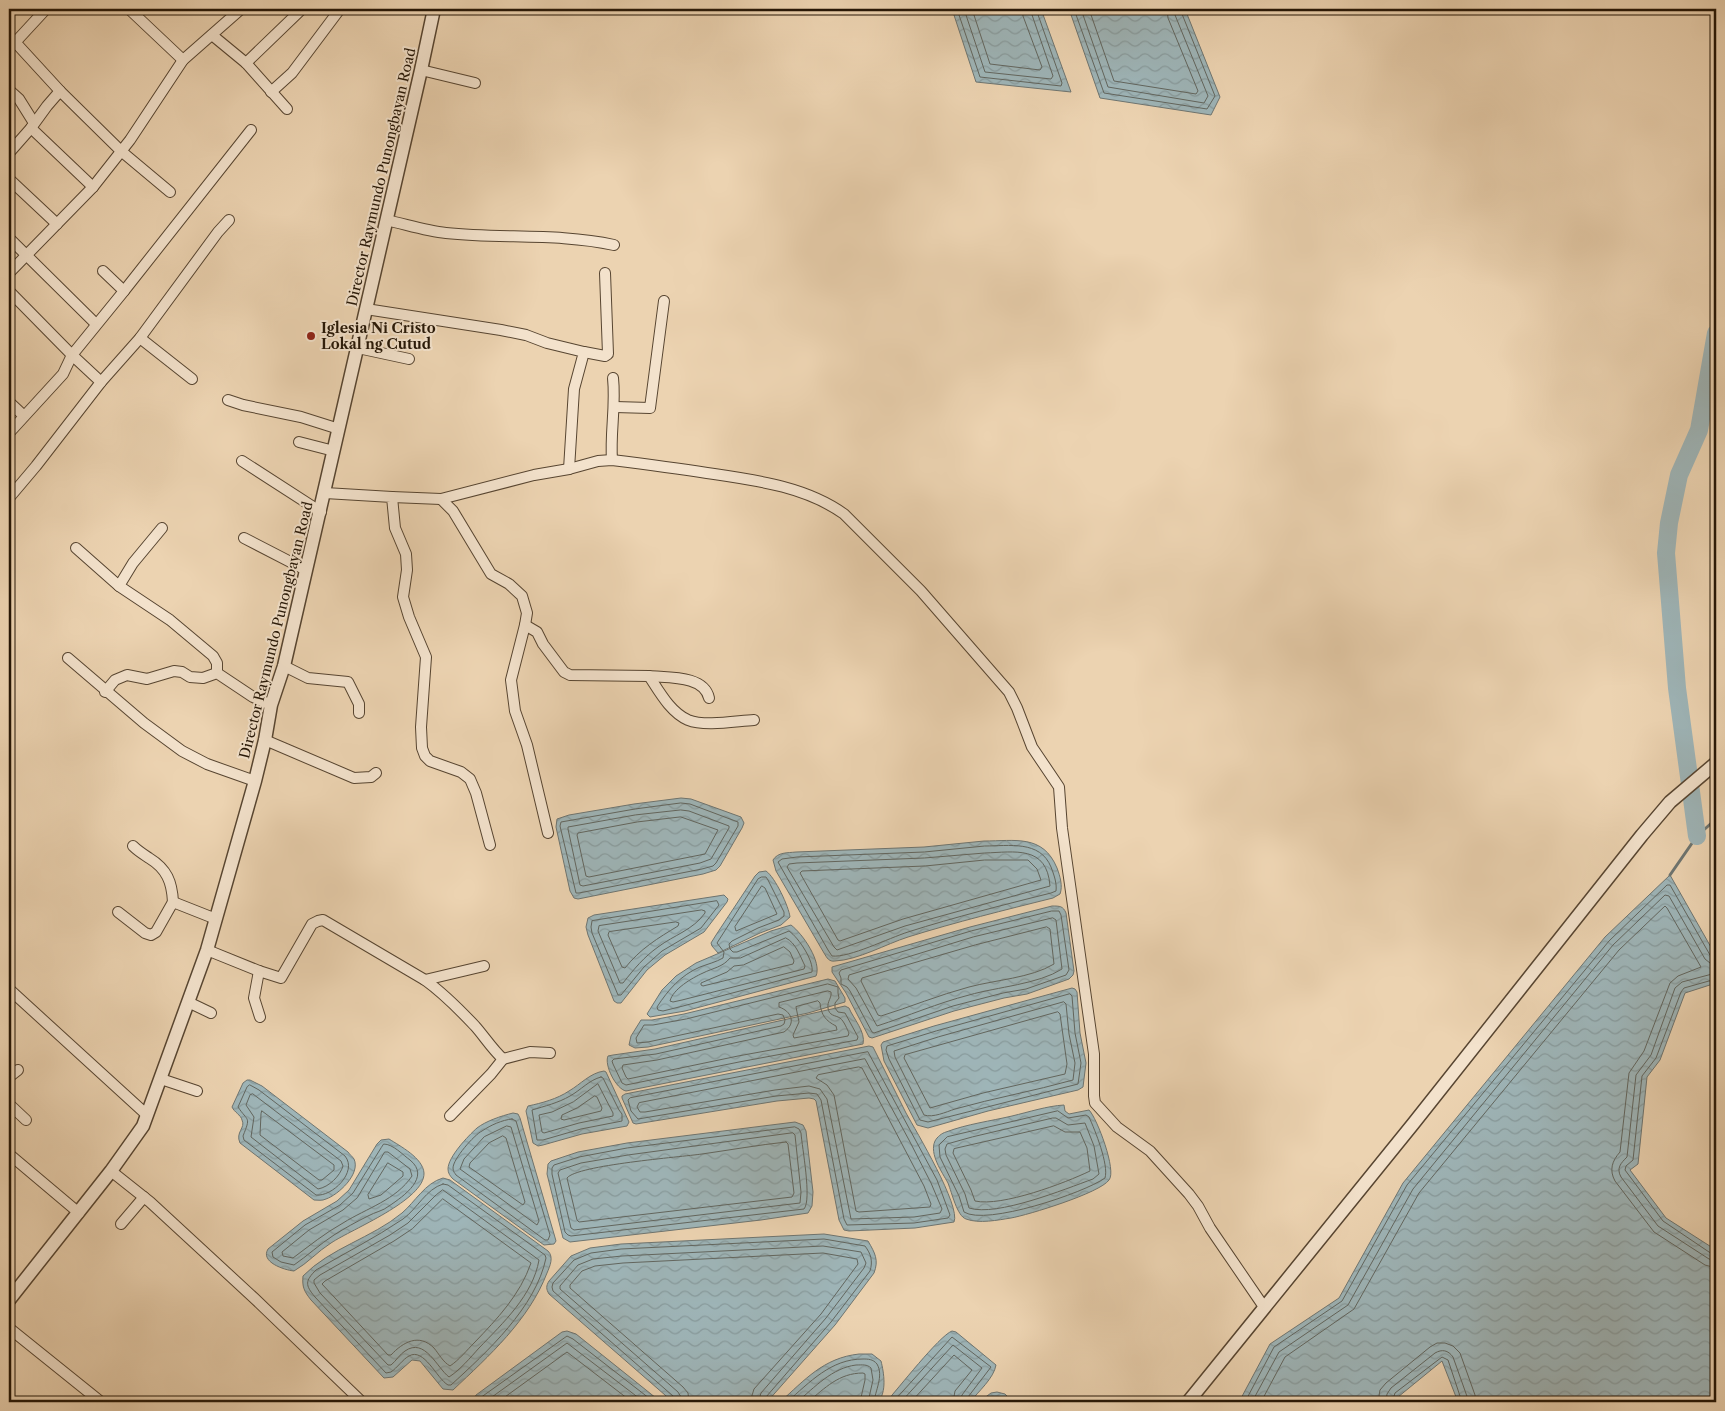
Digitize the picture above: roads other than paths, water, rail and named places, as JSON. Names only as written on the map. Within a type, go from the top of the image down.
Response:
[{"type":"street","points":[[46,9],[12,46],[121,151],[170,192]]},
{"type":"street","points":[[130,9],[184,60]]},
{"type":"street","points":[[9,273],[93,187],[130,140],[184,60],[241,9]]},
{"type":"street","points":[[246,63],[302,9]]},
{"type":"street","points":[[271,92],[292,73],[340,9]]},
{"type":"street","name":"Director Raymundo Punongbayan Road","points":[[9,1300],[79,1213],[143,1126],[207,950],[284,666],[422,70],[434,9]]},
{"type":"street","points":[[212,36],[246,63],[287,109]]},
{"type":"street","points":[[422,70],[475,83]]},
{"type":"street","points":[[9,90],[19,99],[33,126],[93,187]]},
{"type":"street","points":[[9,153],[60,91]]},
{"type":"street","points":[[9,433],[63,374],[72,355],[251,130]]},
{"type":"street","points":[[9,179],[57,224]]},
{"type":"street","points":[[9,498],[101,382],[140,338],[218,232],[229,220]]},
{"type":"street","points":[[386,220],[445,233],[567,238],[614,245]]},
{"type":"street","points":[[9,238],[96,324]]},
{"type":"street","points":[[104,272],[124,291]]},
{"type":"street","points":[[366,310],[501,330],[605,356],[608,354],[605,273]]},
{"type":"street","points":[[9,291],[101,382]]},
{"type":"street","points":[[614,407],[650,408],[664,302]]},
{"type":"street","points":[[140,338],[192,379]]},
{"type":"street","points":[[358,348],[409,359]]},
{"type":"street","points":[[570,469],[574,389],[584,352]]},
{"type":"street","points":[[612,460],[610,438],[614,407],[613,378]]},
{"type":"street","points":[[228,400],[339,428]]},
{"type":"street","points":[[9,402],[24,416]]},
{"type":"street","points":[[299,442],[334,451]]},
{"type":"street","points":[[325,492],[441,500],[598,461],[612,460],[743,478],[783,487],[816,498],[844,514],[921,591],[1009,692],[1032,747],[1058,787],[1062,828],[1094,1054],[1094,1096],[1096,1103],[1118,1127],[1150,1151],[1189,1194],[1264,1307]]},
{"type":"street","points":[[242,461],[320,512]]},
{"type":"street","points":[[392,497],[395,528],[406,554],[407,570],[403,597],[409,617],[426,657],[421,728],[422,748],[425,756],[430,761],[461,772],[470,779],[476,793],[490,845]]},
{"type":"street","points":[[441,500],[453,511],[491,574],[509,584],[522,596],[528,613],[511,680],[515,710],[527,745],[548,833]]},
{"type":"street","points":[[119,586],[133,563],[162,528]]},
{"type":"street","points":[[244,538],[306,570]]},
{"type":"street","points":[[76,548],[119,586],[170,620],[214,656],[217,663],[217,673]]},
{"type":"street","points":[[525,625],[537,632],[543,644],[564,672],[570,675],[649,676],[694,681],[704,687],[709,698]]},
{"type":"street","points":[[68,658],[105,692],[182,751],[207,764],[254,780]]},
{"type":"street","points":[[284,666],[308,678],[348,682],[359,704],[359,713]]},
{"type":"street","points":[[105,692],[115,680],[127,675],[147,679],[174,671],[182,672],[190,677],[203,678],[217,673]]},
{"type":"street","points":[[217,673],[253,697],[272,705]]},
{"type":"street","points":[[649,676],[673,709],[689,720],[708,723],[754,720]]},
{"type":"street","points":[[265,740],[354,778],[370,777],[376,773]]},
{"type":"street","points":[[1188,1402],[1413,1124],[1642,835],[1670,802],[1716,763]]},
{"type":"street","points":[[118,912],[151,935],[156,932],[173,902],[172,886],[168,876],[158,865],[141,854],[133,846]]},
{"type":"street","points":[[173,902],[216,919]]},
{"type":"street","points":[[207,950],[278,978],[283,976],[312,924],[318,920],[323,920],[425,980],[438,990],[476,1027],[503,1059]]},
{"type":"street","points":[[425,980],[484,966]]},
{"type":"street","points":[[259,971],[254,998],[260,1017]]},
{"type":"street","points":[[9,989],[147,1115]]},
{"type":"street","points":[[188,1002],[211,1013]]},
{"type":"street","points":[[450,1116],[503,1059],[530,1052],[550,1053]]},
{"type":"street","points":[[9,1077],[18,1070]]},
{"type":"street","points":[[161,1079],[197,1091]]},
{"type":"street","points":[[9,1104],[26,1120]]},
{"type":"street","points":[[9,1154],[41,1183],[79,1213]]},
{"type":"street","points":[[111,1171],[144,1197],[254,1298],[362,1402]]},
{"type":"street","points":[[121,1224],[144,1197]]},
{"type":"street","points":[[9,1328],[101,1402]]},
{"type":"water","points":[[952,9],[1041,9],[1071,92],[976,82]]},
{"type":"water","points":[[1069,9],[1185,9],[1220,97],[1211,115],[1100,98]]},
{"type":"water","points":[[681,798],[691,799],[741,817],[744,823],[716,870],[578,899],[574,898],[570,891],[556,827],[557,819],[569,815]]},
{"type":"water","points":[[984,841],[1027,842],[1044,849],[1057,868],[1061,884],[1060,894],[1053,898],[980,916],[899,940],[853,958],[835,961],[830,960],[825,955],[776,871],[773,860],[780,854],[789,853],[924,847]]},
{"type":"water","points":[[766,871],[770,874],[781,893],[790,917],[781,925],[718,953],[711,943],[755,876],[759,872]]},
{"type":"water","points":[[1670,875],[1716,956],[1716,983],[1685,993],[1660,1060],[1647,1077],[1638,1164],[1630,1170],[1666,1218],[1716,1250],[1716,1402],[1458,1402],[1442,1361],[1398,1397],[1397,1402],[1239,1402],[1270,1344],[1339,1298],[1403,1183],[1605,937]]},
{"type":"water","points":[[724,895],[728,899],[727,902],[704,932],[665,955],[647,970],[621,1003],[614,1001],[588,935],[586,927],[588,918],[594,915]]},
{"type":"water","points":[[1052,906],[1061,907],[1066,913],[1073,975],[1069,979],[1027,994],[954,1011],[872,1038],[869,1037],[846,993],[832,972],[832,967],[970,927]]},
{"type":"water","points":[[791,925],[801,935],[814,956],[817,970],[816,976],[685,1011],[650,1017],[647,1014],[662,990],[676,976],[696,963],[771,931]]},
{"type":"water","points":[[828,979],[835,981],[845,998],[845,1002],[808,1013],[648,1047],[635,1048],[629,1045],[631,1036],[641,1020],[652,1020],[684,1014]]},
{"type":"water","points":[[1072,988],[1077,992],[1080,1033],[1086,1063],[1083,1087],[1078,1090],[988,1111],[928,1128],[917,1125],[884,1061],[881,1045],[883,1042]]},
{"type":"water","points":[[845,1006],[849,1008],[861,1030],[863,1044],[626,1091],[618,1086],[609,1071],[608,1056],[655,1049]]},
{"type":"water","points":[[869,1046],[873,1047],[945,1185],[954,1213],[954,1222],[915,1228],[844,1230],[839,1220],[816,1101],[814,1099],[777,1101],[636,1124],[633,1123],[622,1098],[625,1094]]},
{"type":"water","points":[[604,1071],[629,1122],[627,1126],[582,1134],[538,1146],[533,1143],[526,1111],[528,1106],[560,1096],[590,1076]]},
{"type":"water","points":[[247,1080],[262,1086],[348,1152],[354,1159],[355,1165],[351,1177],[342,1189],[324,1200],[314,1200],[240,1143],[239,1136],[243,1123],[232,1107],[243,1083]]},
{"type":"water","points":[[1064,1105],[1065,1111],[1069,1114],[1089,1110],[1092,1115],[1101,1133],[1108,1156],[1111,1175],[1109,1180],[1079,1197],[1020,1216],[983,1221],[963,1217],[957,1209],[948,1183],[935,1157],[934,1146],[937,1138],[941,1134],[962,1127]]},
{"type":"water","points":[[513,1113],[518,1114],[520,1118],[556,1241],[554,1244],[544,1245],[453,1179],[448,1172],[451,1159],[464,1141],[477,1128],[494,1119]]},
{"type":"water","points":[[795,1122],[803,1125],[806,1131],[813,1192],[812,1206],[808,1213],[570,1242],[563,1238],[547,1174],[548,1164],[551,1161],[578,1152],[627,1143]]},
{"type":"water","points":[[389,1139],[415,1157],[423,1168],[424,1173],[421,1183],[413,1193],[386,1213],[331,1243],[294,1271],[279,1267],[267,1258],[268,1249],[303,1221],[337,1201],[349,1190],[377,1144],[381,1140]]},
{"type":"water","points":[[443,1178],[450,1180],[548,1251],[551,1259],[539,1290],[519,1322],[494,1350],[453,1390],[443,1389],[420,1361],[412,1360],[393,1377],[384,1378],[311,1300],[303,1286],[303,1276],[314,1266],[338,1250],[390,1222],[407,1209],[426,1188]]},
{"type":"water","points":[[824,1234],[868,1241],[876,1257],[874,1273],[835,1325],[767,1402],[673,1402],[549,1294],[547,1289],[549,1281],[571,1256],[590,1248],[621,1244]]},
{"type":"water","points":[[567,1331],[576,1334],[661,1402],[473,1402],[476,1395],[562,1332]]},
{"type":"water","points":[[952,1331],[956,1332],[996,1365],[989,1380],[970,1402],[886,1402],[938,1342]]},
{"type":"water","points":[[859,1354],[872,1354],[881,1361],[884,1388],[878,1402],[780,1402],[815,1371],[835,1360]]},
{"type":"water","points":[[991,1393],[1005,1394],[1013,1402],[979,1402]]},
{"type":"waterway","points":[[1697,836],[1677,688],[1666,553],[1669,523],[1679,475],[1699,430],[1716,333]]},
{"type":"waterway","points":[[1670,875],[1697,836],[1716,819]]},
{"type":"place","name":"Iglesia Ni Cristo Lokal ng Cutud","points":[[311,336]]}]
